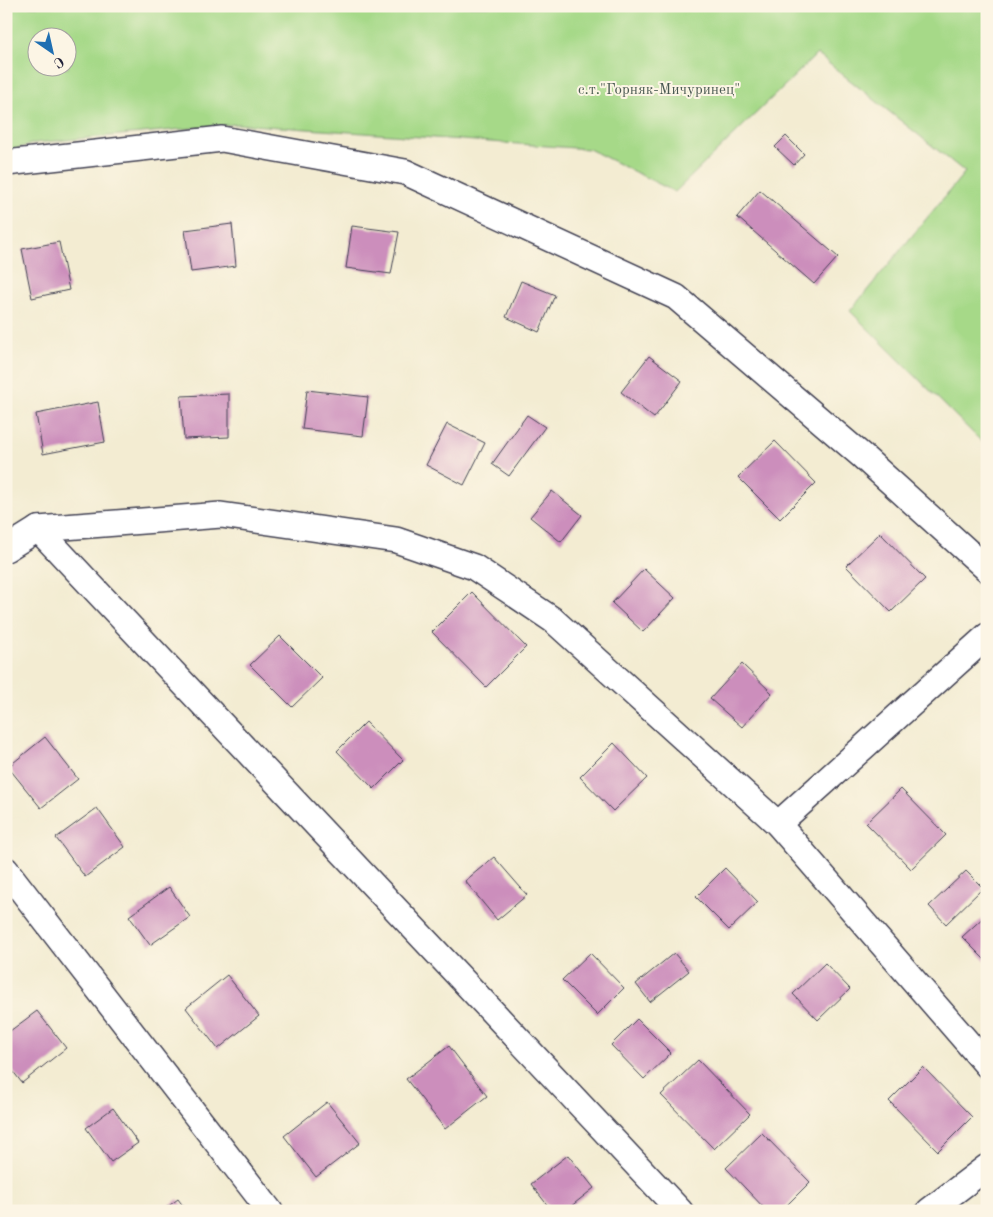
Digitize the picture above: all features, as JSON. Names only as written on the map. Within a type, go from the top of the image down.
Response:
[{"type":"street","points":[[6,163],[222,139],[404,172],[676,297],[861,455],[987,569]]},
{"type":"street","points":[[6,549],[38,529],[220,515],[396,540],[474,567],[553,620],[778,824],[987,1064]]},
{"type":"street","points":[[38,529],[680,1211]]},
{"type":"street","points":[[778,824],[987,636]]},
{"type":"street","points":[[6,870],[270,1211]]},
{"type":"street","points":[[929,1211],[987,1167]]},
{"type":"green space","name":"с.т.\"Горняк-Мичуринец\"","points":[[6,6],[987,6],[987,447],[850,311],[965,172],[817,54],[675,192],[589,149],[237,124],[35,143],[6,152]]},
{"type":"building","points":[[786,136],[804,154],[794,165],[775,147]]},
{"type":"building","points":[[760,190],[838,257],[814,284],[737,217]]},
{"type":"building","points":[[232,224],[236,266],[191,272],[185,230]]},
{"type":"building","points":[[352,226],[399,232],[391,274],[346,268]]},
{"type":"building","points":[[59,242],[69,290],[32,298],[22,249]]},
{"type":"building","points":[[521,281],[555,295],[539,332],[506,317]]},
{"type":"building","points":[[649,356],[682,381],[654,418],[621,392]]},
{"type":"building","points":[[307,390],[368,397],[363,436],[302,429]]},
{"type":"building","points":[[229,394],[229,437],[184,439],[181,396]]},
{"type":"building","points":[[98,402],[105,442],[43,454],[36,414]]},
{"type":"building","points":[[527,415],[545,427],[509,476],[492,464]]},
{"type":"building","points":[[447,424],[485,443],[464,485],[426,465]]},
{"type":"building","points":[[775,441],[816,483],[780,519],[738,477]]},
{"type":"building","points":[[552,491],[582,515],[561,542],[530,517]]},
{"type":"building","points":[[880,533],[925,579],[891,612],[846,566]]},
{"type":"building","points":[[644,569],[675,598],[643,632],[612,603]]},
{"type":"building","points":[[472,592],[526,647],[486,687],[432,632]]},
{"type":"building","points":[[280,636],[322,678],[292,707],[250,665]]},
{"type":"building","points":[[742,664],[772,693],[742,727],[710,699]]},
{"type":"building","points":[[366,722],[403,760],[374,789],[337,751]]},
{"type":"building","points":[[45,737],[78,779],[41,808],[8,767]]},
{"type":"building","points":[[614,743],[647,778],[613,811],[580,777]]},
{"type":"building","points":[[901,789],[946,835],[911,869],[866,823]]},
{"type":"building","points":[[97,808],[125,847],[85,877],[56,838]]},
{"type":"building","points":[[494,857],[527,895],[497,920],[465,881]]},
{"type":"building","points":[[725,868],[758,902],[729,930],[696,897]]},
{"type":"building","points":[[966,871],[983,888],[946,924],[929,906]]},
{"type":"building","points":[[169,887],[190,917],[150,945],[129,916]]},
{"type":"building","points":[[987,914],[987,962],[962,937]]},
{"type":"building","points":[[590,953],[624,988],[597,1015],[562,980]]},
{"type":"building","points":[[674,953],[689,971],[650,1002],[636,984]]},
{"type":"building","points":[[825,963],[850,989],[818,1020],[793,994]]},
{"type":"building","points":[[227,975],[259,1016],[218,1049],[186,1008]]},
{"type":"building","points":[[37,1011],[66,1048],[22,1083],[6,1062],[6,1034]]},
{"type":"building","points":[[637,1019],[671,1053],[644,1079],[611,1045]]},
{"type":"building","points":[[449,1046],[487,1096],[445,1129],[406,1079]]},
{"type":"building","points":[[698,1060],[750,1114],[714,1149],[661,1095]]},
{"type":"building","points":[[923,1067],[972,1117],[938,1151],[889,1101]]},
{"type":"building","points":[[327,1102],[360,1143],[316,1177],[284,1136]]},
{"type":"building","points":[[113,1108],[138,1143],[111,1162],[86,1128]]},
{"type":"building","points":[[762,1133],[810,1182],[781,1211],[767,1211],[726,1168]]},
{"type":"building","points":[[568,1155],[594,1188],[565,1211],[552,1211],[531,1184]]},
{"type":"building","points":[[178,1199],[187,1211],[162,1211]]}]
